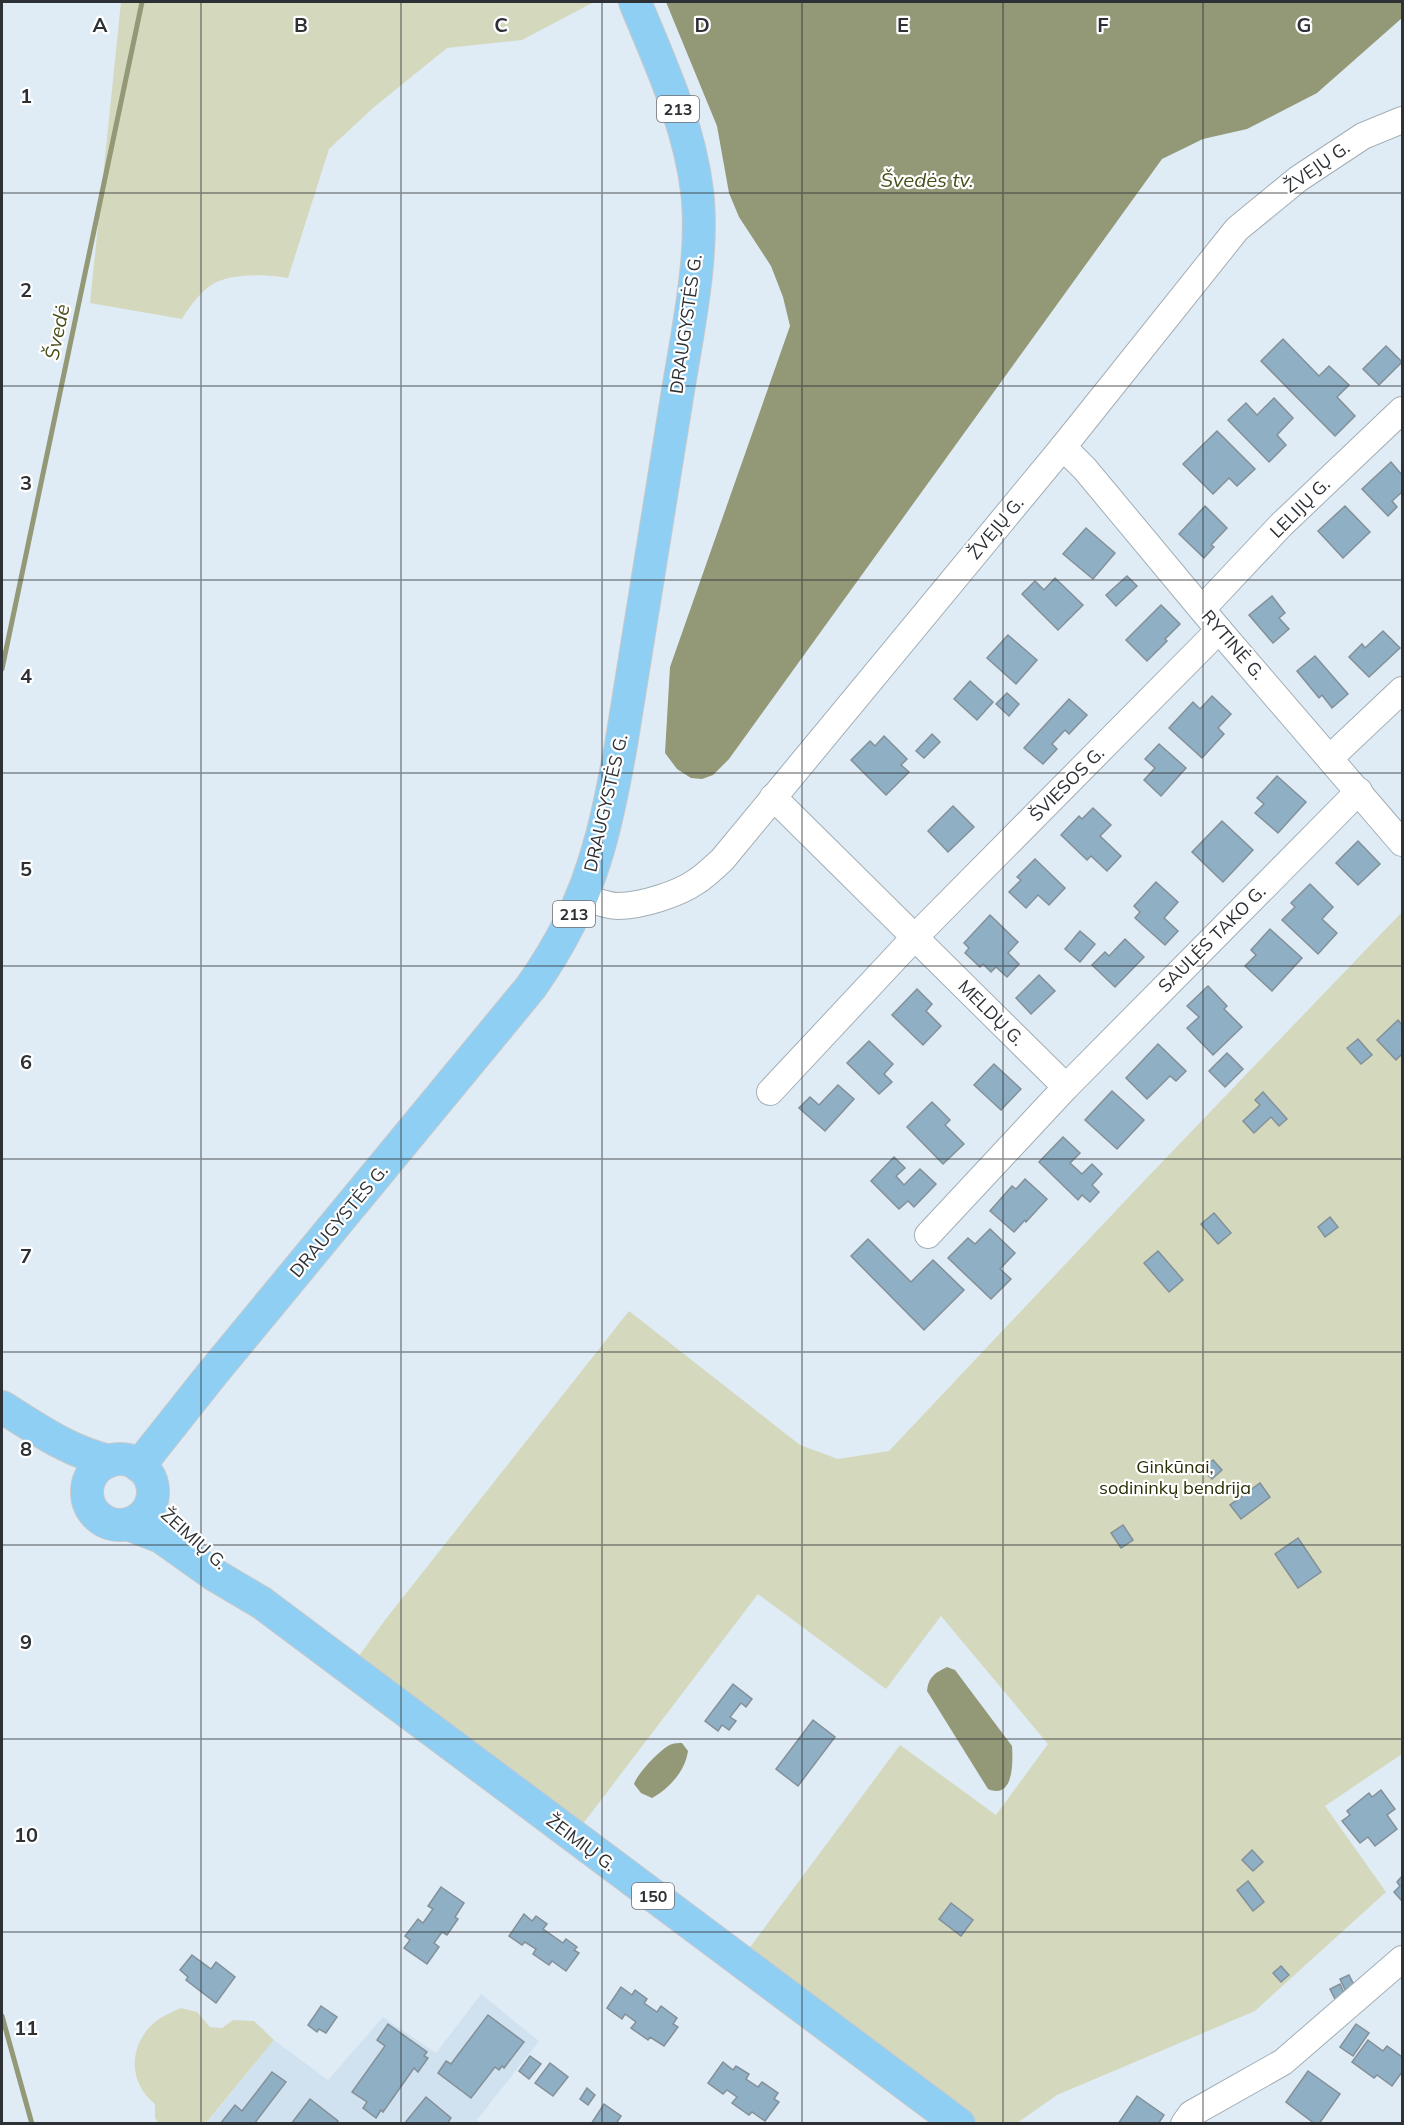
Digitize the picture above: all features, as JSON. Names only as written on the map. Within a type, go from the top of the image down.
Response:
[{"type":"main road","name":"DRAUGYSTĖS G.","points":[[125,1464],[212,1374],[507,1018],[550,959],[570,924],[600,845],[621,745],[689,318],[699,222],[693,160],[685,130],[635,2]]},
{"type":"main road","points":[[2,1407],[65,1446],[88,1456],[125,1464],[147,1474],[151,1482],[152,1500],[143,1515],[128,1524],[107,1523],[91,1509],[87,1499],[89,1479],[94,1471],[125,1464]]},
{"type":"main road","points":[[2,1414],[63,1464],[87,1489]]},
{"type":"main road","name":"ŽEIMIŲ G.","points":[[152,1500],[174,1523],[221,1562],[262,1603]]},
{"type":"main road","name":"ŽEIMIŲ G.","points":[[128,1524],[161,1537],[213,1574],[262,1603],[959,2124]]},
{"type":"street","name":"ŽVEJŲ G.","points":[[582,896],[618,906],[642,903],[680,891],[698,881],[722,860],[1063,447],[1237,229],[1307,172],[1363,136],[1402,120]]},
{"type":"street","name":"LELIJŲ G.","points":[[1202,609],[1281,525],[1402,410]]},
{"type":"street","name":"RYTINĖ G.","points":[[1063,447],[1085,469],[1219,630],[1402,843]]},
{"type":"street","name":"ŠVIESOS G.","points":[[770,1092],[914,938],[1219,630]]},
{"type":"street","points":[[1330,758],[1402,690]]},
{"type":"street","name":"SAULĖS TAKO G.","points":[[1066,1087],[1359,791]]},
{"type":"street","name":"MELDŲ G.","points":[[773,797],[1066,1087]]},
{"type":"street","points":[[928,1235],[1066,1087]]},
{"type":"street","points":[[1184,2124],[1191,2114],[1283,2062],[1402,1959]]},
{"type":"shaded area","points":[[481,1994],[539,2041],[477,2120],[482,2123],[206,2124],[274,2040],[328,2080],[383,2017],[436,2053]]},
{"type":"green space","points":[[121,2],[594,2],[522,40],[447,48],[373,108],[329,149],[288,278],[250,275],[221,280],[208,287],[200,295],[182,319],[90,303]]},
{"type":"green space","name":"Ginkūnai, sodininkų bendrija","points":[[1402,912],[1402,1754],[1325,1806],[1386,1892],[1255,2011],[1057,2095],[1017,2123],[978,2123],[748,1950],[900,1745],[996,1815],[1048,1744],[941,1616],[886,1689],[758,1594],[582,1825],[359,1656],[629,1311],[800,1445],[838,1459],[889,1451]]},
{"type":"green space","points":[[181,2008],[197,2012],[210,2027],[222,2028],[233,2020],[254,2021],[274,2040],[206,2123],[158,2123],[155,2118],[155,2104],[146,2095],[136,2074],[136,2052],[146,2031],[164,2016]]},
{"type":"water","name":"Švedės tv.","points":[[666,2],[1402,2],[1402,18],[1317,93],[1247,129],[1203,139],[1162,159],[729,759],[713,775],[702,779],[691,778],[677,769],[665,753],[670,667],[790,326],[783,297],[771,266],[739,217],[729,193],[717,126]]},
{"type":"water","points":[[947,1667],[955,1670],[1012,1746],[1012,1770],[1003,1789],[997,1791],[988,1789],[927,1691],[933,1676]]},
{"type":"water","points":[[682,1743],[688,1751],[684,1765],[676,1778],[652,1798],[641,1793],[634,1784],[645,1768],[668,1746]]},
{"type":"building","points":[[1283,339],[1319,376],[1329,366],[1349,385],[1337,397],[1355,416],[1335,436],[1261,361]]},
{"type":"building","points":[[1386,346],[1402,362],[1379,385],[1363,369]]},
{"type":"building","points":[[1274,398],[1293,418],[1277,435],[1286,445],[1269,462],[1228,420],[1246,403],[1257,415]]},
{"type":"building","points":[[1217,431],[1255,469],[1237,486],[1229,478],[1213,494],[1183,464]]},
{"type":"building","points":[[1391,462],[1402,475],[1402,492],[1392,501],[1397,507],[1388,516],[1362,489]]},
{"type":"building","points":[[1205,506],[1227,528],[1211,545],[1214,547],[1204,558],[1179,534]]},
{"type":"building","points":[[1345,506],[1370,532],[1343,558],[1318,531]]},
{"type":"building","points":[[1086,528],[1115,553],[1093,579],[1063,554]]},
{"type":"building","points":[[1127,576],[1137,586],[1116,606],[1106,595]]},
{"type":"building","points":[[1055,578],[1083,605],[1058,630],[1022,594],[1035,581],[1044,590]]},
{"type":"building","points":[[1272,596],[1285,613],[1279,618],[1289,629],[1273,643],[1249,615]]},
{"type":"building","points":[[1161,605],[1180,624],[1147,661],[1126,640]]},
{"type":"building","points":[[1383,631],[1400,648],[1369,677],[1349,657],[1362,644],[1365,648]]},
{"type":"building","points":[[1008,635],[1037,660],[1016,684],[987,658]]},
{"type":"building","points":[[1315,656],[1348,694],[1332,708],[1322,695],[1319,698],[1297,671]]},
{"type":"building","points":[[970,681],[993,702],[977,720],[954,699]]},
{"type":"building","points":[[1007,693],[1019,704],[1009,716],[996,704]]},
{"type":"building","points":[[1212,696],[1231,714],[1218,728],[1224,734],[1202,758],[1169,728],[1193,702],[1200,709]]},
{"type":"building","points":[[1069,699],[1087,715],[1069,734],[1065,730],[1052,744],[1057,749],[1043,764],[1024,748]]},
{"type":"building","points":[[932,734],[940,742],[924,758],[916,751]]},
{"type":"building","points":[[884,736],[907,759],[901,765],[909,772],[886,795],[851,760],[870,741],[875,746]]},
{"type":"building","points":[[1159,744],[1186,768],[1161,796],[1144,780],[1155,768],[1145,759]]},
{"type":"building","points":[[1277,776],[1306,802],[1278,833],[1255,813],[1264,804],[1257,798]]},
{"type":"building","points":[[953,806],[974,827],[948,852],[928,831]]},
{"type":"building","points":[[1093,808],[1111,825],[1100,836],[1121,856],[1107,871],[1091,856],[1087,860],[1061,835],[1079,816],[1082,819]]},
{"type":"building","points":[[1222,821],[1253,850],[1223,882],[1192,852]]},
{"type":"building","points":[[1358,841],[1380,864],[1358,885],[1336,863]]},
{"type":"building","points":[[1035,859],[1065,888],[1049,905],[1038,895],[1026,908],[1009,892],[1021,880],[1017,877]]},
{"type":"building","points":[[1156,882],[1178,902],[1164,918],[1178,931],[1165,945],[1135,918],[1140,912],[1134,906]]},
{"type":"building","points":[[1310,884],[1333,907],[1322,919],[1337,933],[1318,954],[1282,920],[1295,907],[1291,903]]},
{"type":"building","points":[[990,915],[1018,942],[1008,953],[1019,964],[1007,977],[996,967],[991,972],[983,964],[980,967],[965,953],[969,948],[964,943]]},
{"type":"building","points":[[1270,929],[1302,958],[1272,991],[1245,966],[1256,955],[1251,950]]},
{"type":"building","points":[[1080,931],[1095,944],[1080,962],[1065,949]]},
{"type":"building","points":[[1125,939],[1144,957],[1115,987],[1092,965],[1105,952],[1109,956]]},
{"type":"building","points":[[1039,975],[1055,991],[1031,1014],[1016,998]]},
{"type":"building","points":[[1208,986],[1227,1006],[1224,1009],[1242,1027],[1213,1055],[1187,1028],[1199,1017],[1187,1006]]},
{"type":"building","points":[[917,989],[932,1004],[926,1011],[941,1026],[923,1045],[892,1015]]},
{"type":"building","points":[[1398,1020],[1402,1025],[1402,1054],[1396,1060],[1377,1040]]},
{"type":"building","points":[[1358,1039],[1372,1055],[1361,1064],[1347,1048]]},
{"type":"building","points":[[869,1041],[893,1064],[884,1074],[892,1082],[879,1094],[847,1063]]},
{"type":"building","points":[[1158,1044],[1186,1071],[1176,1081],[1170,1076],[1147,1099],[1126,1078]]},
{"type":"building","points":[[1227,1053],[1243,1069],[1225,1087],[1209,1071]]},
{"type":"building","points":[[994,1064],[1021,1089],[1001,1110],[974,1085]]},
{"type":"building","points":[[838,1085],[854,1099],[825,1131],[799,1108],[810,1097],[819,1105]]},
{"type":"building","points":[[1112,1091],[1144,1120],[1117,1149],[1085,1120]]},
{"type":"building","points":[[1263,1092],[1287,1119],[1279,1126],[1271,1117],[1254,1133],[1243,1121],[1260,1105],[1255,1100]]},
{"type":"building","points":[[932,1102],[950,1120],[945,1125],[964,1144],[943,1164],[907,1127]]},
{"type":"building","points":[[1063,1137],[1080,1153],[1070,1163],[1082,1174],[1092,1164],[1102,1174],[1092,1185],[1099,1192],[1090,1202],[1082,1195],[1078,1200],[1039,1162]]},
{"type":"building","points":[[894,1157],[905,1168],[896,1176],[904,1185],[920,1169],[936,1184],[914,1207],[908,1201],[899,1209],[871,1181]]},
{"type":"building","points":[[1025,1179],[1047,1199],[1014,1232],[990,1211],[1012,1186],[1016,1189]]},
{"type":"building","points":[[1214,1213],[1231,1233],[1218,1244],[1201,1224]]},
{"type":"building","points":[[1330,1217],[1338,1227],[1325,1237],[1318,1227]]},
{"type":"building","points":[[990,1229],[1015,1253],[1000,1269],[1011,1279],[991,1299],[948,1258],[968,1238],[975,1244]]},
{"type":"building","points":[[868,1239],[911,1282],[933,1260],[964,1290],[924,1330],[851,1256]]},
{"type":"building","points":[[1158,1251],[1183,1280],[1169,1292],[1144,1263]]},
{"type":"building","points":[[1213,1460],[1222,1470],[1212,1479],[1202,1469]]},
{"type":"building","points":[[1260,1483],[1270,1497],[1241,1519],[1230,1505]]},
{"type":"building","points":[[1123,1525],[1133,1540],[1121,1548],[1111,1533]]},
{"type":"building","points":[[1298,1538],[1321,1572],[1298,1588],[1275,1554]]},
{"type":"building","points":[[733,1684],[752,1699],[746,1707],[741,1703],[730,1717],[736,1721],[729,1730],[722,1725],[718,1731],[705,1721]]},
{"type":"building","points":[[813,1720],[835,1737],[798,1786],[776,1769]]},
{"type":"building","points":[[1381,1790],[1395,1809],[1387,1815],[1397,1829],[1375,1846],[1368,1837],[1360,1843],[1342,1821],[1350,1815],[1347,1811],[1369,1793],[1372,1797]]},
{"type":"building","points":[[1252,1850],[1263,1862],[1253,1871],[1242,1860]]},
{"type":"building","points":[[1402,1876],[1402,1901],[1394,1892],[1400,1886],[1397,1882]]},
{"type":"building","points":[[1248,1881],[1264,1902],[1253,1911],[1237,1890]]},
{"type":"building","points":[[441,1887],[464,1903],[455,1917],[458,1919],[447,1935],[442,1932],[434,1943],[439,1947],[427,1964],[404,1948],[410,1940],[405,1936],[418,1919],[423,1923],[433,1909],[428,1906]]},
{"type":"building","points":[[951,1903],[973,1920],[961,1936],[939,1919]]},
{"type":"building","points":[[524,1914],[532,1921],[536,1916],[547,1924],[543,1929],[563,1943],[566,1939],[577,1947],[574,1950],[579,1953],[566,1971],[552,1961],[549,1965],[533,1954],[536,1949],[525,1942],[522,1945],[509,1936]]},
{"type":"building","points":[[192,1955],[211,1969],[216,1962],[235,1977],[216,2003],[186,1980],[188,1977],[180,1970]]},
{"type":"building","points":[[1281,1966],[1289,1975],[1281,1982],[1273,1973]]},
{"type":"building","points":[[1349,1975],[1357,1991],[1348,1996],[1340,1979]]},
{"type":"building","points":[[1340,1984],[1346,1997],[1336,2001],[1330,1989]]},
{"type":"building","points":[[621,1987],[632,1995],[635,1990],[647,1999],[644,2003],[657,2012],[661,2006],[677,2018],[673,2024],[678,2027],[664,2046],[650,2037],[648,2040],[631,2028],[636,2022],[625,2014],[622,2019],[607,2008]]},
{"type":"building","points":[[321,2006],[337,2017],[326,2033],[319,2029],[317,2032],[308,2025]]},
{"type":"building","points":[[488,2015],[524,2042],[504,2068],[502,2066],[499,2070],[495,2067],[471,2098],[438,2073],[446,2061],[451,2064]]},
{"type":"building","points":[[388,2024],[427,2052],[424,2056],[428,2058],[418,2072],[414,2068],[383,2112],[381,2110],[376,2118],[363,2108],[367,2102],[352,2092],[385,2046],[377,2040]]},
{"type":"building","points":[[1356,2024],[1369,2033],[1353,2056],[1340,2047]]},
{"type":"building","points":[[1368,2040],[1383,2051],[1387,2046],[1402,2057],[1402,2072],[1392,2086],[1377,2075],[1374,2078],[1352,2062]]},
{"type":"building","points":[[530,2056],[541,2064],[529,2079],[519,2071]]},
{"type":"building","points":[[723,2062],[733,2070],[736,2066],[749,2074],[746,2079],[758,2087],[762,2082],[778,2093],[774,2099],[779,2102],[765,2121],[752,2112],[749,2115],[732,2103],[737,2097],[727,2090],[723,2094],[708,2083]]},
{"type":"building","points":[[550,2063],[568,2077],[553,2096],[535,2083]]},
{"type":"building","points":[[1308,2071],[1340,2094],[1319,2124],[1315,2124],[1286,2102]]},
{"type":"building","points":[[272,2072],[286,2082],[254,2124],[220,2124],[235,2105],[242,2111]]},
{"type":"building","points":[[587,2088],[595,2095],[588,2105],[580,2099]]},
{"type":"building","points":[[1137,2096],[1164,2115],[1158,2124],[1118,2124]]},
{"type":"building","points":[[426,2097],[451,2118],[447,2124],[404,2124]]},
{"type":"building","points":[[310,2099],[338,2121],[336,2124],[291,2124]]},
{"type":"building","points":[[604,2104],[621,2116],[616,2124],[591,2124]]},
{"type":"waterway","name":"Švedė","points":[[2,669],[142,2]]},
{"type":"waterway","points":[[2,2016],[32,2124]]}]
